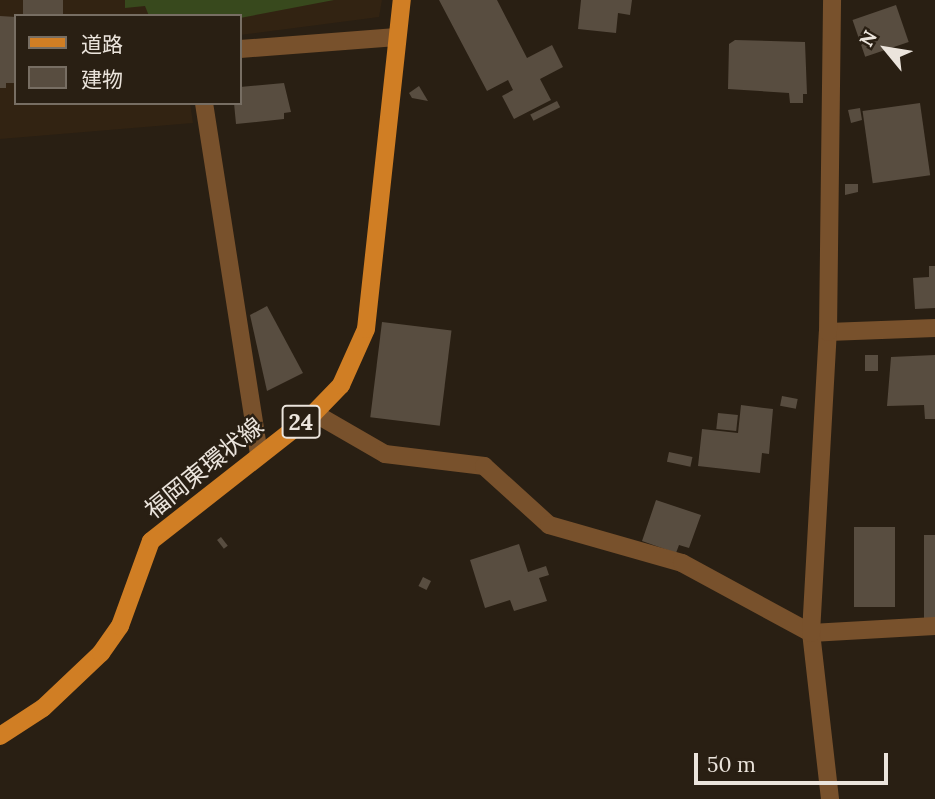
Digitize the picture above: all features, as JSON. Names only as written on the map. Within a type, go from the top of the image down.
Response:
[{"type":"main road","name":"福岡東環状線","points":[[0,736],[43,708],[101,653],[120,626],[151,541],[258,453],[314,413],[341,386],[366,329],[402,0]]},
{"type":"street","points":[[830,799],[811,633],[828,331],[832,0]]},
{"type":"street","points":[[242,49],[397,37]]},
{"type":"street","points":[[204,105],[258,453]]},
{"type":"street","points":[[828,331],[935,328]]},
{"type":"street","points":[[314,413],[385,454],[484,466],[549,525],[682,563],[811,633],[935,626]]},
{"type":"shaded area","points":[[0,0],[382,0],[379,17],[242,35],[242,14],[14,14],[14,105],[190,105],[193,123],[0,139]]},
{"type":"green space","points":[[125,0],[334,0],[242,18],[242,14],[148,14],[145,6],[125,8]]},
{"type":"building","points":[[23,0],[63,0],[63,14],[23,14]]},
{"type":"building","points":[[439,0],[497,0],[527,58],[552,45],[563,67],[540,79],[551,100],[514,119],[502,96],[513,90],[508,80],[487,91]]},
{"type":"building","points":[[581,0],[632,0],[630,15],[618,13],[616,33],[578,29]]},
{"type":"building","points":[[896,5],[909,42],[865,57],[853,20]]},
{"type":"building","points":[[0,16],[14,17],[14,83],[6,83],[6,88],[0,88]]},
{"type":"building","points":[[735,40],[805,42],[807,94],[803,94],[803,103],[790,103],[789,93],[728,89],[729,44]]},
{"type":"building","points":[[284,83],[291,112],[284,113],[284,119],[236,124],[234,105],[242,105],[242,87]]},
{"type":"building","points":[[419,86],[428,101],[412,98],[409,93]]},
{"type":"building","points":[[557,101],[560,107],[533,121],[530,115]]},
{"type":"building","points":[[920,103],[930,175],[873,183],[863,111]]},
{"type":"building","points":[[860,108],[862,120],[851,123],[848,110]]},
{"type":"building","points":[[845,184],[858,184],[858,192],[845,195]]},
{"type":"building","points":[[929,266],[935,266],[935,308],[915,309],[913,278],[929,277]]},
{"type":"building","points":[[267,306],[303,373],[267,391],[250,315]]},
{"type":"building","points":[[382,322],[451,331],[440,426],[370,417]]},
{"type":"building","points":[[865,355],[878,355],[878,371],[865,371]]},
{"type":"building","points":[[935,355],[935,419],[925,419],[924,405],[887,406],[891,357]]},
{"type":"building","points":[[782,396],[798,399],[796,409],[780,406]]},
{"type":"building","points":[[741,405],[773,409],[769,454],[762,453],[760,473],[698,466],[702,429],[738,433]]},
{"type":"building","points":[[718,413],[738,415],[736,431],[716,429]]},
{"type":"building","points":[[669,452],[692,457],[690,467],[667,462]]},
{"type":"building","points":[[656,500],[701,515],[689,548],[679,545],[676,553],[642,541]]},
{"type":"building","points":[[854,527],[895,527],[895,607],[854,607]]},
{"type":"building","points":[[924,535],[935,535],[935,622],[924,622]]},
{"type":"building","points":[[221,537],[228,546],[224,549],[217,540]]},
{"type":"building","points":[[519,544],[528,572],[546,566],[549,575],[539,578],[547,601],[514,611],[510,600],[485,608],[470,560]]},
{"type":"building","points":[[423,577],[431,581],[426,590],[418,586]]}]
